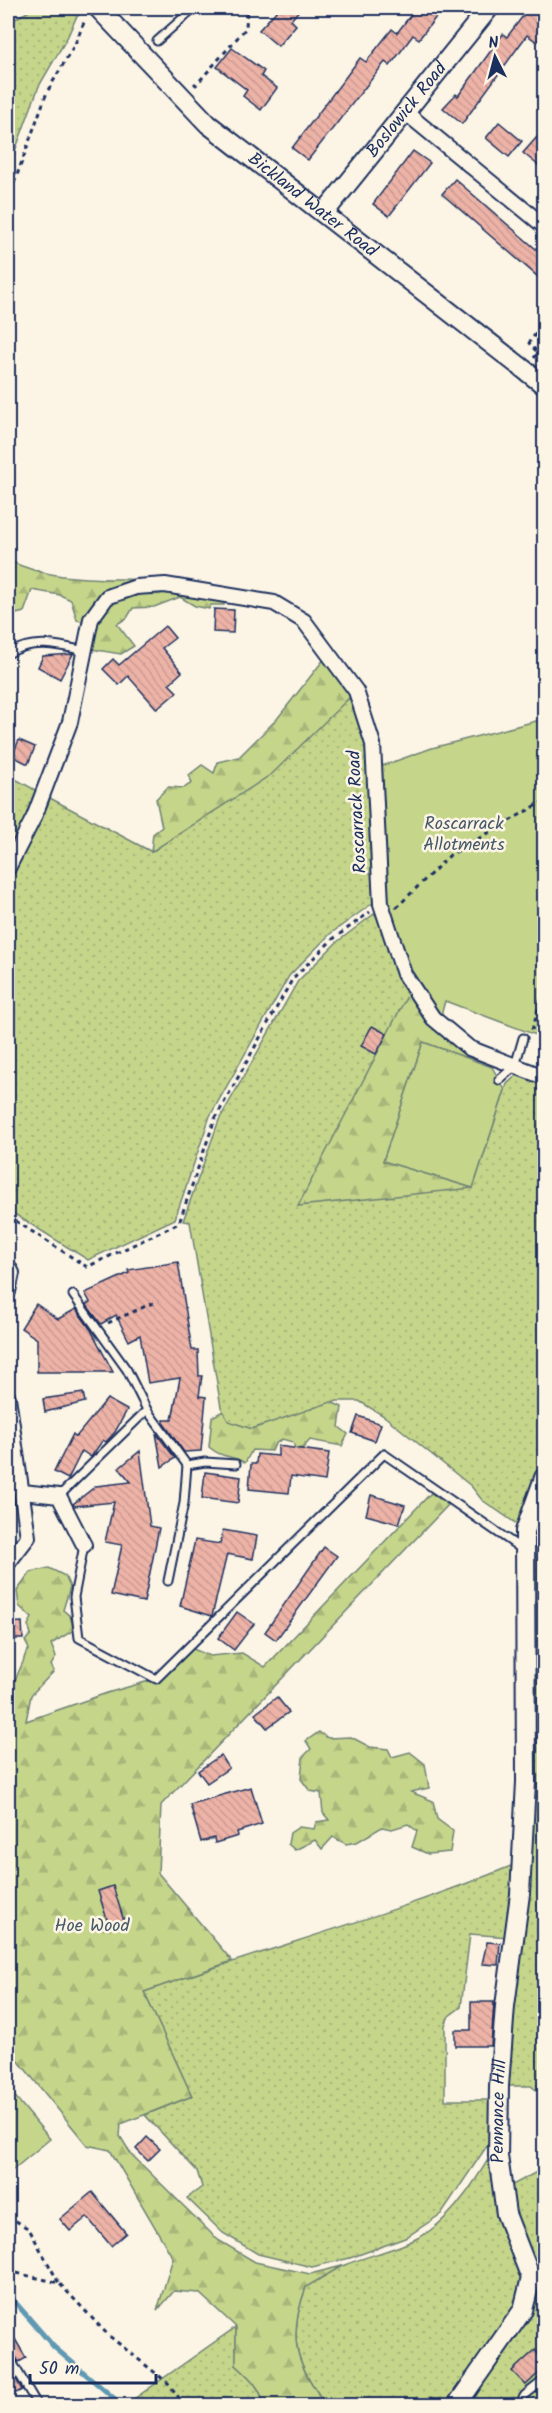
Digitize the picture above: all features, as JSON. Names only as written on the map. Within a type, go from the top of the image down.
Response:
[{"type":"street","name":"Boslowick Road","points":[[324,213],[489,8]]},
{"type":"street","name":"Bickland Water Road","points":[[92,12],[208,124],[544,385]]},
{"type":"street","points":[[405,112],[544,226]]},
{"type":"street","name":"Roscarrack Road","points":[[8,868],[34,817],[70,722],[91,620],[107,597],[136,587],[165,585],[274,603],[304,621],[356,691],[373,744],[381,904],[404,974],[433,1018],[470,1048],[544,1077]]},
{"type":"street","points":[[8,1266],[12,1273],[8,1292]]},
{"type":"street","points":[[8,1397],[11,1437],[23,1492],[27,1537],[8,1563]]},
{"type":"street","points":[[525,1552],[525,1531],[544,1478]]},
{"type":"street","points":[[23,1492],[58,1496],[84,1545]]},
{"type":"street","name":"Pennance Hill","points":[[456,2406],[523,2310],[531,2278],[506,2214],[498,2156],[499,2086],[505,2006],[520,1894],[526,1782],[525,1552]]},
{"type":"lane","points":[[157,41],[194,8]]},
{"type":"lane","points":[[8,654],[29,645],[49,643],[85,651]]},
{"type":"lane","points":[[499,1080],[515,1066],[526,1039]]},
{"type":"lane","points":[[73,1295],[127,1370],[147,1410],[187,1465],[184,1503],[168,1581]]},
{"type":"lane","points":[[58,1496],[147,1410]]},
{"type":"lane","points":[[84,1545],[74,1597],[79,1638],[156,1679],[384,1454],[525,1552]]},
{"type":"lane","points":[[187,1465],[205,1462],[236,1464]]},
{"type":"lane","points":[[8,2355],[38,2406]]},
{"type":"lane","points":[[518,2406],[525,2395],[544,2380]]},
{"type":"path","points":[[191,80],[196,85],[246,28],[247,8]]},
{"type":"path","points":[[8,200],[47,92],[92,12]]},
{"type":"path","points":[[538,353],[529,343],[544,322]]},
{"type":"path","points":[[386,918],[450,855],[544,801]]},
{"type":"path","points":[[8,1216],[87,1267],[179,1223],[215,1119],[293,978],[333,939],[381,904]]},
{"type":"path","points":[[526,1039],[544,987]]},
{"type":"path","points":[[95,1328],[155,1302]]},
{"type":"path","points":[[8,2216],[29,2229],[59,2283],[108,2335],[168,2383],[185,2406]]},
{"type":"path","points":[[8,2271],[59,2283]]},
{"type":"green space","points":[[34,8],[85,8],[76,18],[39,86],[8,170],[8,23]]},
{"type":"green space","points":[[8,560],[27,568],[66,576],[166,581],[135,583],[86,622],[77,620],[71,600],[60,595],[32,590],[24,612],[8,616]]},
{"type":"green space","points":[[165,589],[225,598],[224,605],[211,605],[209,609],[195,606],[180,597],[154,607],[133,608],[127,618],[117,624],[134,646],[121,654],[90,649],[99,619],[112,601],[134,593]]},
{"type":"green space","points":[[325,658],[353,694],[272,774],[151,852],[153,834],[162,827],[156,799],[168,787],[184,788],[192,783],[189,775],[202,765],[214,773],[218,762],[239,757],[277,719]]},
{"type":"green space","points":[[351,697],[366,746],[373,903],[330,934],[289,976],[210,1116],[175,1219],[88,1260],[8,1210],[8,885],[42,818],[49,802],[48,797],[152,852]]},
{"type":"green space","name":"Roscarrack Allotments","points":[[544,719],[544,1038],[445,1001],[440,1019],[411,973],[386,901],[379,767],[432,748]]},
{"type":"green space","points":[[8,775],[39,792],[8,852]]},
{"type":"green space","points":[[378,911],[409,992],[473,1188],[507,1084],[519,1073],[544,1082],[544,1468],[524,1529],[482,1500],[471,1486],[384,1416],[359,1401],[337,1401],[252,1429],[228,1421],[221,1407],[190,1222],[183,1221],[219,1120],[298,981],[337,942]]},
{"type":"green space","points":[[409,992],[429,1021],[475,1061],[423,1042],[383,1161],[473,1188],[298,1206]]},
{"type":"green space","points":[[423,1042],[492,1067],[505,1090],[473,1188],[383,1161]]},
{"type":"green space","points":[[331,1402],[342,1407],[339,1427],[348,1434],[342,1446],[310,1440],[303,1448],[295,1449],[293,1442],[282,1439],[275,1444],[272,1451],[252,1450],[245,1463],[219,1454],[209,1447],[212,1417],[223,1411],[228,1421],[252,1429]]},
{"type":"green space","name":"Hoe Wood","points":[[431,1493],[448,1505],[161,1805],[158,1873],[232,1961],[144,1992],[192,2096],[121,2124],[120,2136],[131,2154],[218,2240],[255,2262],[310,2274],[342,2266],[306,2287],[297,2321],[297,2349],[301,2362],[326,2405],[264,2405],[250,2378],[236,2365],[236,2327],[199,2293],[174,2291],[157,2311],[173,2258],[110,2150],[87,2145],[8,2048],[8,1730],[12,1728],[8,1702],[12,1686],[29,1649],[25,1641],[31,1634],[28,1625],[32,1618],[19,1606],[17,1591],[31,1572],[49,1568],[65,1576],[70,1587],[63,1610],[70,1616],[74,1630],[51,1644],[56,1657],[51,1665],[54,1671],[31,1695],[26,1721],[156,1679],[188,1647],[210,1656],[242,1653],[265,1667]]},
{"type":"green space","points":[[544,1494],[544,2096],[531,2086],[499,2086],[520,1894],[525,1531]]},
{"type":"green space","points":[[319,1732],[328,1738],[351,1737],[370,1747],[388,1749],[392,1757],[410,1752],[425,1764],[429,1788],[411,1792],[433,1801],[437,1819],[453,1831],[450,1852],[428,1854],[412,1847],[417,1831],[408,1824],[392,1829],[382,1827],[357,1842],[346,1844],[333,1837],[322,1849],[315,1840],[295,1850],[288,1844],[290,1833],[299,1827],[314,1829],[316,1822],[329,1820],[323,1813],[321,1793],[310,1791],[301,1779],[303,1757],[311,1749],[306,1741]]},
{"type":"green space","points":[[516,1864],[509,1937],[470,1934],[461,2007],[449,2016],[445,2025],[445,2100],[493,2100],[493,2137],[441,2214],[405,2238],[350,2258],[312,2267],[258,2254],[223,2233],[187,2198],[202,2187],[197,2171],[145,2115],[192,2096],[144,1992],[378,1915]]},
{"type":"green space","points":[[8,2088],[50,2139],[8,2174]]},
{"type":"green space","points":[[495,2148],[527,2278],[519,2308],[448,2405],[431,2397],[423,2405],[406,2403],[398,2406],[326,2405],[307,2375],[297,2349],[297,2321],[306,2287],[342,2266],[397,2247],[428,2232],[457,2205]]},
{"type":"green space","points":[[544,2168],[544,2405],[458,2406],[531,2278],[503,2190]]},
{"type":"green space","points":[[236,2327],[236,2365],[257,2388],[264,2405],[124,2406]]},
{"type":"building","points":[[279,8],[301,8],[291,20],[296,25],[278,46],[259,30]]},
{"type":"building","points":[[416,8],[443,8],[419,39],[413,35],[390,66],[385,62],[308,160],[292,148],[360,58],[366,62],[392,29],[397,33]]},
{"type":"building","points":[[529,8],[544,8],[544,32],[537,42],[527,35],[462,124],[443,108],[456,94],[458,96],[503,34],[507,37]]},
{"type":"building","points":[[232,48],[264,71],[261,76],[277,88],[261,110],[243,96],[247,90],[217,67]]},
{"type":"building","points":[[499,122],[522,141],[509,157],[486,138]]},
{"type":"building","points":[[537,137],[544,144],[544,170],[523,153]]},
{"type":"building","points":[[413,151],[430,163],[389,216],[373,204]]},
{"type":"building","points":[[455,179],[544,256],[544,282],[442,194]]},
{"type":"building","points":[[214,609],[234,610],[233,633],[213,632]]},
{"type":"building","points":[[165,626],[175,638],[162,648],[182,672],[169,684],[177,692],[157,709],[128,676],[119,685],[103,669],[113,659],[119,665]]},
{"type":"building","points":[[73,654],[60,679],[38,667],[43,656]]},
{"type":"building","points":[[19,740],[35,747],[28,764],[12,756]]},
{"type":"building","points":[[372,1026],[387,1034],[376,1054],[361,1046]]},
{"type":"building","points":[[178,1262],[192,1350],[198,1350],[199,1376],[202,1376],[199,1396],[206,1397],[201,1451],[184,1452],[164,1424],[164,1420],[172,1420],[180,1378],[148,1383],[140,1335],[129,1341],[116,1315],[101,1324],[86,1304],[90,1302],[85,1293],[129,1273],[128,1270]]},
{"type":"building","points":[[36,1304],[58,1319],[76,1309],[91,1330],[113,1372],[37,1372],[37,1339],[21,1328]]},
{"type":"building","points":[[83,1393],[85,1402],[45,1412],[43,1399]]},
{"type":"building","points":[[107,1399],[127,1410],[115,1432],[106,1442],[103,1440],[91,1457],[82,1451],[68,1479],[54,1472],[73,1434],[76,1437]]},
{"type":"building","points":[[358,1416],[381,1424],[375,1441],[352,1433]]},
{"type":"building","points":[[156,1433],[175,1458],[162,1467]]},
{"type":"building","points":[[278,1446],[329,1453],[325,1481],[291,1476],[289,1493],[249,1489],[251,1464],[256,1464],[257,1454],[278,1456]]},
{"type":"building","points":[[140,1451],[150,1526],[159,1528],[144,1602],[111,1595],[122,1545],[105,1542],[114,1502],[74,1506],[73,1504],[96,1486],[131,1482],[119,1468]]},
{"type":"building","points":[[205,1472],[241,1477],[238,1503],[202,1498]]},
{"type":"building","points":[[371,1495],[405,1505],[399,1524],[366,1515]]},
{"type":"building","points":[[223,1530],[257,1536],[253,1559],[227,1554],[212,1616],[180,1606],[195,1540],[220,1544]]},
{"type":"building","points":[[324,1547],[337,1556],[276,1640],[265,1632]]},
{"type":"building","points":[[237,1612],[254,1624],[234,1650],[218,1638]]},
{"type":"building","points":[[22,1622],[23,1639],[8,1639],[8,1623]]},
{"type":"building","points":[[277,1697],[289,1712],[267,1728],[255,1714]]},
{"type":"building","points":[[221,1755],[229,1768],[207,1783],[198,1771]]},
{"type":"building","points":[[251,1787],[262,1824],[237,1832],[238,1836],[215,1843],[214,1838],[201,1842],[190,1804]]},
{"type":"building","points":[[113,1886],[124,1921],[109,1926],[98,1891]]},
{"type":"building","points":[[487,1942],[500,1943],[498,1965],[482,1964]]},
{"type":"building","points":[[471,2002],[494,2002],[491,2046],[455,2046],[455,2030],[471,2030]]},
{"type":"building","points":[[147,2137],[160,2149],[148,2161],[136,2149]]},
{"type":"building","points":[[92,2192],[126,2233],[111,2246],[87,2217],[70,2231],[60,2219]]},
{"type":"building","points":[[8,2327],[26,2358],[19,2362],[8,2349]]},
{"type":"building","points":[[535,2350],[544,2361],[544,2368],[526,2385],[512,2371]]},
{"type":"building","points":[[8,2365],[22,2390],[8,2397]]},
{"type":"waterway","points":[[8,2294],[54,2347],[123,2406]]}]
